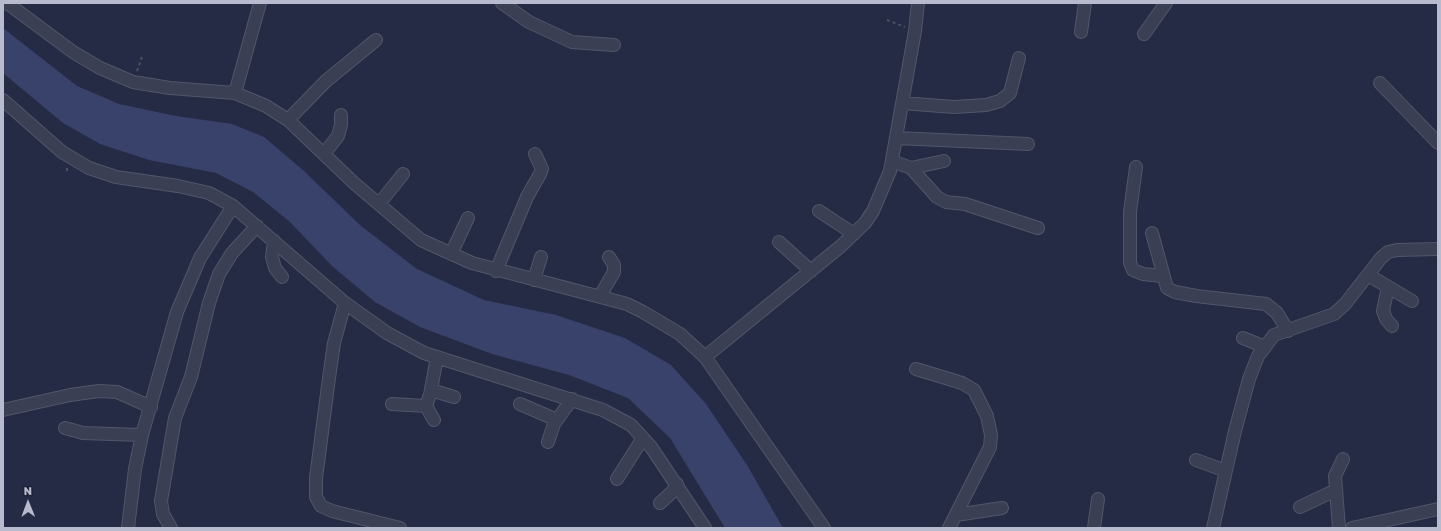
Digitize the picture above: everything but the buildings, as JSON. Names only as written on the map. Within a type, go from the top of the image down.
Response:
[{"type":"street","points":[[7,3],[73,52],[100,68],[133,82],[170,88],[235,93],[266,106],[288,120],[379,204],[421,240],[472,263],[496,271],[600,296],[643,312],[680,334],[705,357],[824,528]]},
{"type":"street","points":[[235,93],[260,3]]},
{"type":"street","points":[[502,3],[529,22],[572,42],[614,45]]},
{"type":"street","points":[[705,357],[841,246],[865,223],[881,195],[892,161],[915,31],[918,3]]},
{"type":"street","points":[[1081,32],[1085,3]]},
{"type":"street","points":[[1144,34],[1166,3]]},
{"type":"street","points":[[288,120],[326,81],[376,40]]},
{"type":"street","points":[[902,102],[954,107],[986,105],[1000,101],[1010,93],[1019,58]]},
{"type":"street","points":[[1380,83],[1438,143]]},
{"type":"street","points":[[3,100],[62,152],[89,168],[116,177],[178,186],[208,193],[233,206],[346,303],[387,333],[424,353],[604,410],[631,425],[643,438],[677,484],[704,528]]},
{"type":"street","points":[[324,154],[338,136],[341,125],[341,115]]},
{"type":"street","points":[[896,138],[1028,144]]},
{"type":"street","points":[[496,271],[527,197],[542,169],[535,154]]},
{"type":"street","points":[[892,161],[911,168],[936,198],[946,202],[965,204],[1038,228]]},
{"type":"street","points":[[911,168],[944,161]]},
{"type":"street","points":[[1136,167],[1130,212],[1130,263],[1133,270],[1142,274],[1162,276]]},
{"type":"street","points":[[379,204],[403,174]]},
{"type":"street","points":[[128,528],[135,468],[142,436],[178,312],[200,258],[233,206]]},
{"type":"street","points":[[819,212],[854,234]]},
{"type":"street","points":[[451,254],[468,218]]},
{"type":"street","points":[[171,528],[163,514],[161,501],[175,418],[191,377],[209,303],[219,274],[232,253],[258,226]]},
{"type":"street","points":[[1152,233],[1162,276],[1167,288],[1175,292],[1196,296],[1266,304],[1277,313],[1288,331]]},
{"type":"street","points":[[274,241],[272,257],[275,268],[282,277]]},
{"type":"street","points":[[779,242],[810,271]]},
{"type":"street","points":[[1213,528],[1249,379],[1258,356],[1274,335],[1334,314],[1345,304],[1381,258],[1388,252],[1396,250],[1438,249]]},
{"type":"street","points":[[534,280],[541,257]]},
{"type":"street","points":[[600,296],[614,272],[614,265],[609,257]]},
{"type":"street","points":[[1368,274],[1412,301]]},
{"type":"street","points":[[1388,287],[1383,311],[1386,319],[1392,326]]},
{"type":"street","points":[[346,303],[334,343],[317,465],[316,497],[321,506],[332,511],[400,528]]},
{"type":"street","points":[[1243,338],[1265,347]]},
{"type":"street","points":[[434,420],[426,406],[431,390],[437,357]]},
{"type":"street","points":[[916,369],[962,383],[974,390],[987,416],[991,435],[990,447],[949,528]]},
{"type":"street","points":[[431,390],[454,397]]},
{"type":"street","points":[[3,410],[70,395],[99,391],[117,392],[151,407]]},
{"type":"street","points":[[548,442],[557,420],[572,399]]},
{"type":"street","points":[[392,404],[426,406]]},
{"type":"street","points":[[520,404],[557,420]]},
{"type":"street","points":[[65,428],[83,432],[142,436]]},
{"type":"street","points":[[617,479],[643,438]]},
{"type":"street","points":[[1339,528],[1336,476],[1343,459]]},
{"type":"street","points":[[1196,460],[1226,471]]},
{"type":"street","points":[[660,503],[672,492],[677,484]]},
{"type":"street","points":[[1300,507],[1336,490]]},
{"type":"street","points":[[1094,528],[1098,499]]},
{"type":"street","points":[[956,515],[1002,508]]},
{"type":"street","points":[[1352,528],[1438,509]]},
{"type":"path","points":[[887,20],[915,31]]},
{"type":"path","points":[[133,82],[142,56]]},
{"type":"water","points":[[3,28],[77,86],[119,104],[176,116],[232,124],[264,137],[304,171],[361,226],[417,269],[484,300],[556,315],[625,338],[671,365],[706,404],[747,465],[783,528],[725,528],[670,438],[628,398],[569,375],[492,354],[420,327],[375,302],[332,266],[290,222],[253,192],[216,173],[149,160],[100,144],[63,123],[3,73]]}]
